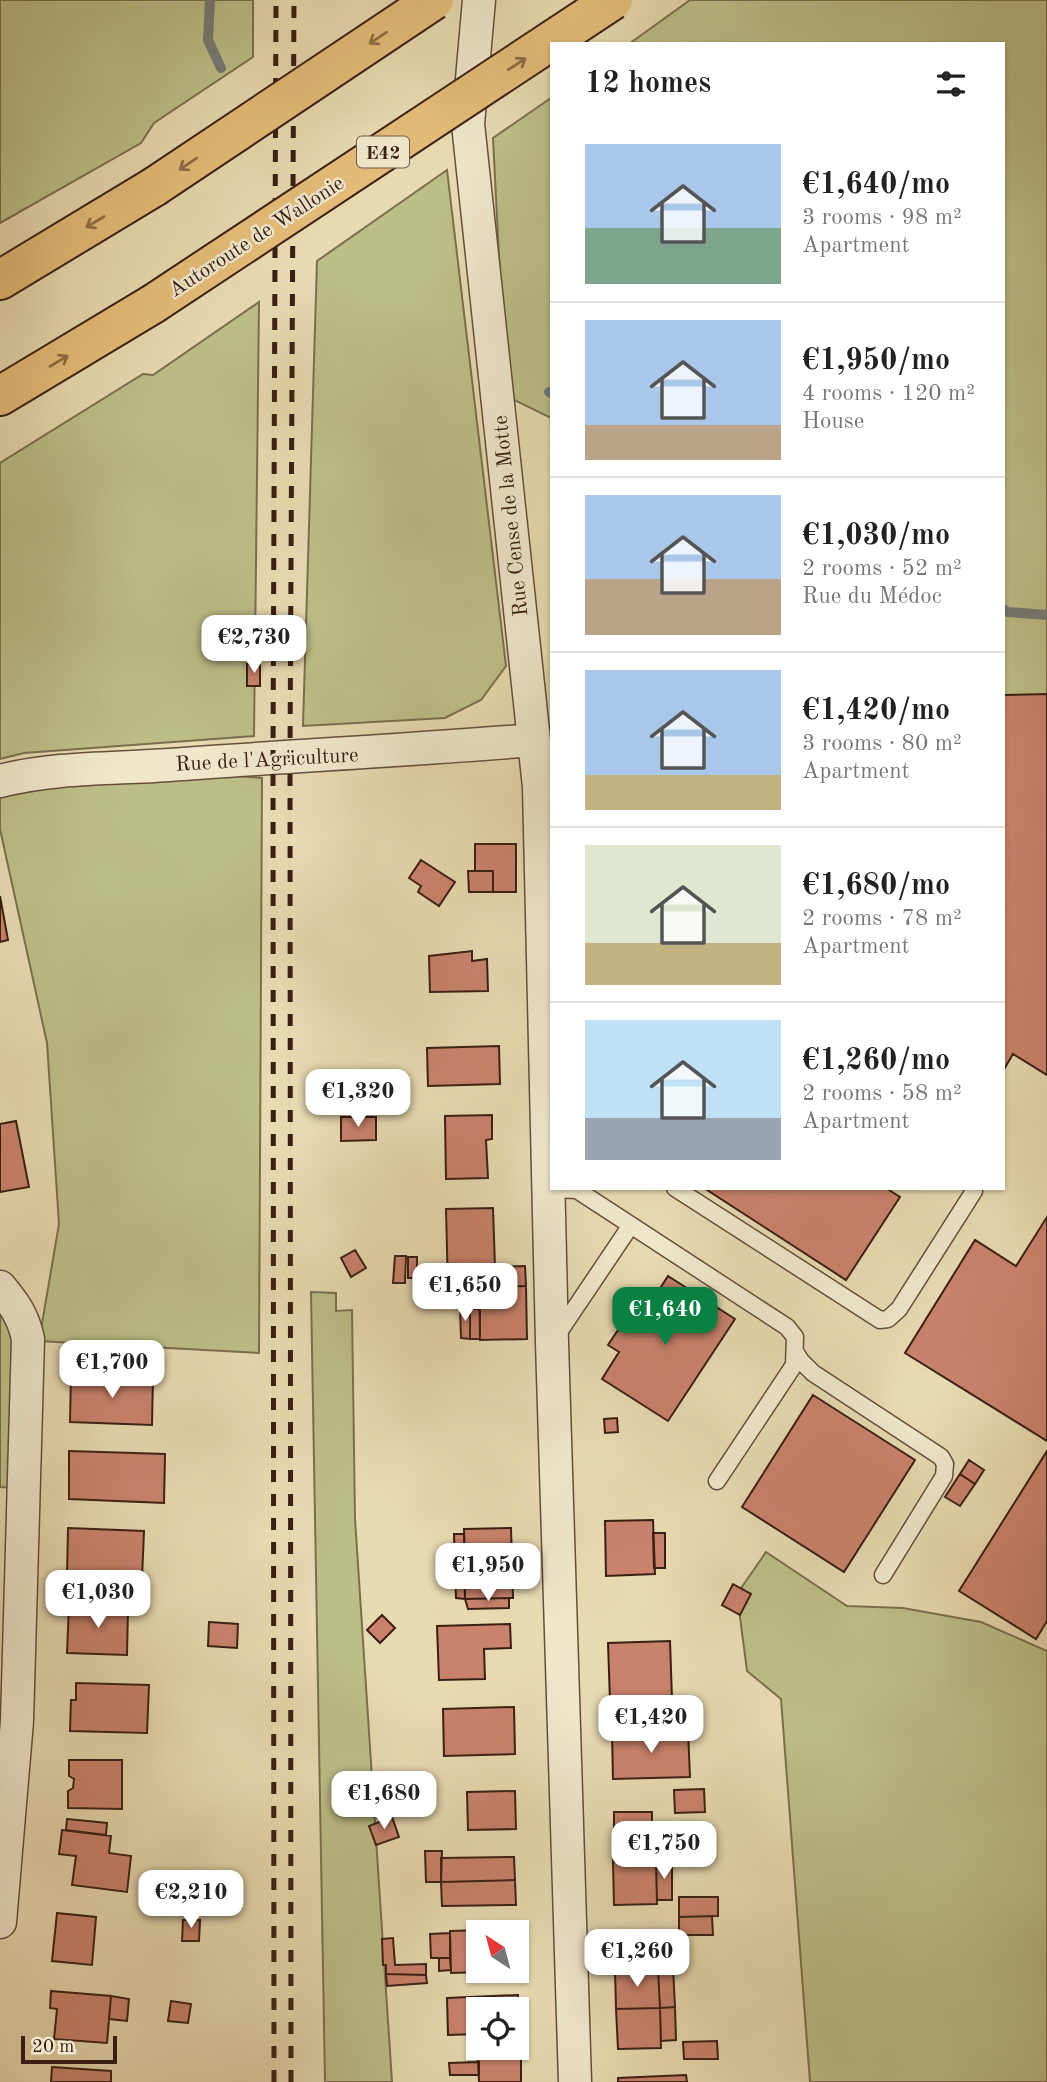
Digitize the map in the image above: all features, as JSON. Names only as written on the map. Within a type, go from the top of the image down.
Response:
[{"type":"highway","points":[[0,280],[154,187],[434,0]]},
{"type":"highway","name":"Autoroute de Wallonie","points":[[0,396],[153,304],[613,0]]},
{"type":"street","name":"Rue Cense de la Motte","points":[[479,0],[468,124],[539,787],[549,1106],[552,1343],[575,2082]]},
{"type":"street","name":"Rue de l'Agriculture","points":[[0,781],[52,771],[290,755],[355,754],[534,740]]},
{"type":"street","points":[[0,1287],[16,1307],[29,1339],[17,1721],[0,1922]]},
{"type":"lane","points":[[577,1190],[787,1327],[795,1337],[794,1365],[716,1480]]},
{"type":"lane","points":[[678,1190],[880,1320],[888,1319],[898,1309],[974,1191]]},
{"type":"lane","points":[[552,1343],[631,1225]]},
{"type":"lane","points":[[796,1353],[813,1373],[941,1457],[945,1464],[944,1476],[883,1575]]},
{"type":"green space","points":[[0,0],[253,0],[253,57],[154,123],[141,143],[0,223]]},
{"type":"green space","points":[[690,0],[1047,0],[1047,700],[1005,701],[1005,42],[632,42]]},
{"type":"green space","points":[[550,99],[550,418],[506,396],[493,138]]},
{"type":"green space","points":[[447,170],[506,666],[481,700],[445,718],[303,726],[317,261]]},
{"type":"green space","points":[[259,302],[254,736],[24,753],[0,759],[0,463],[143,374],[153,375]]},
{"type":"green space","points":[[130,767],[262,778],[259,1353],[39,1341],[59,1224],[47,1043],[0,829],[0,781]]},
{"type":"green space","points":[[0,1287],[16,1307],[24,1489],[0,1487]]},
{"type":"green space","points":[[311,1292],[336,1293],[336,1311],[352,1310],[355,1519],[392,2082],[325,2082]]},
{"type":"green space","points":[[766,1552],[847,1606],[903,1608],[981,1622],[1047,1651],[1047,2082],[810,2082],[781,1699],[747,1671],[737,1594]]},
{"type":"building","points":[[247,664],[260,664],[260,686],[247,686]]},
{"type":"building","points":[[1047,694],[1047,1075],[1013,1054],[1005,1068],[1005,695]]},
{"type":"building","points":[[475,844],[516,844],[516,892],[493,892],[493,871],[475,871]]},
{"type":"building","points":[[421,860],[455,882],[439,906],[418,892],[421,886],[409,878]]},
{"type":"building","points":[[468,871],[493,871],[493,892],[469,892]]},
{"type":"building","points":[[0,896],[8,940],[0,942]]},
{"type":"building","points":[[472,951],[472,961],[487,959],[488,991],[430,992],[429,956]]},
{"type":"building","points":[[499,1046],[500,1084],[428,1086],[427,1048]]},
{"type":"building","points":[[492,1115],[492,1139],[486,1140],[488,1178],[446,1179],[445,1116]]},
{"type":"building","points":[[341,1117],[376,1117],[376,1140],[341,1141]]},
{"type":"building","points":[[16,1121],[29,1187],[0,1192],[0,1124]]},
{"type":"building","points":[[707,1190],[889,1190],[900,1197],[846,1280]]},
{"type":"building","points":[[493,1208],[495,1267],[525,1266],[526,1286],[448,1288],[446,1209]]},
{"type":"building","points":[[1047,1217],[1047,1441],[905,1353],[975,1240],[1016,1266]]},
{"type":"building","points":[[355,1250],[366,1268],[351,1277],[341,1258]]},
{"type":"building","points":[[395,1256],[406,1256],[405,1283],[393,1283]]},
{"type":"building","points":[[408,1257],[417,1257],[417,1278],[408,1278]]},
{"type":"building","points":[[668,1276],[735,1319],[668,1421],[602,1379],[619,1352],[608,1345],[641,1294],[652,1301]]},
{"type":"building","points":[[526,1286],[527,1339],[480,1340],[479,1288]]},
{"type":"building","points":[[470,1307],[470,1339],[461,1338],[460,1308]]},
{"type":"building","points":[[470,1309],[480,1309],[480,1339],[470,1339]]},
{"type":"building","points":[[71,1374],[153,1377],[152,1425],[70,1422]]},
{"type":"building","points":[[813,1395],[915,1460],[844,1572],[742,1507]]},
{"type":"building","points":[[617,1418],[618,1432],[605,1433],[604,1419]]},
{"type":"building","points":[[69,1451],[165,1454],[164,1503],[69,1499]]},
{"type":"building","points":[[1047,1451],[1047,1621],[1036,1639],[959,1591]]},
{"type":"building","points":[[969,1460],[984,1470],[975,1484],[960,1474]]},
{"type":"building","points":[[960,1474],[975,1484],[960,1506],[945,1497]]},
{"type":"building","points":[[653,1520],[655,1574],[606,1576],[605,1521]]},
{"type":"building","points":[[68,1528],[144,1531],[142,1579],[67,1576]]},
{"type":"building","points":[[511,1528],[512,1562],[465,1562],[464,1529]]},
{"type":"building","points":[[653,1533],[665,1533],[665,1568],[654,1568]]},
{"type":"building","points":[[454,1534],[464,1534],[465,1599],[456,1598]]},
{"type":"building","points":[[465,1562],[512,1562],[513,1598],[465,1599]]},
{"type":"building","points":[[733,1584],[751,1594],[740,1615],[722,1605]]},
{"type":"building","points":[[509,1598],[509,1608],[468,1609],[465,1599]]},
{"type":"building","points":[[69,1605],[128,1607],[127,1655],[67,1653]]},
{"type":"building","points":[[382,1615],[395,1628],[380,1643],[367,1630]]},
{"type":"building","points":[[209,1622],[238,1624],[237,1648],[208,1646]]},
{"type":"building","points":[[510,1624],[511,1648],[484,1649],[485,1679],[439,1680],[437,1626]]},
{"type":"building","points":[[670,1641],[672,1699],[610,1701],[608,1643]]},
{"type":"building","points":[[76,1683],[149,1685],[147,1733],[70,1731],[71,1700],[76,1700]]},
{"type":"building","points":[[514,1707],[515,1754],[444,1756],[443,1709]]},
{"type":"building","points":[[688,1730],[690,1777],[613,1779],[612,1732]]},
{"type":"building","points":[[69,1760],[122,1760],[122,1809],[68,1808],[68,1791],[73,1788],[74,1779],[69,1776]]},
{"type":"building","points":[[704,1789],[705,1812],[675,1813],[674,1790]]},
{"type":"building","points":[[515,1791],[516,1829],[468,1830],[467,1792]]},
{"type":"building","points":[[614,1812],[652,1812],[652,1849],[614,1849]]},
{"type":"building","points":[[392,1817],[399,1837],[376,1845],[369,1826]]},
{"type":"building","points":[[67,1819],[107,1823],[106,1835],[66,1830]]},
{"type":"building","points":[[62,1830],[111,1836],[109,1853],[131,1856],[127,1892],[72,1885],[76,1856],[59,1854]]},
{"type":"building","points":[[614,1849],[652,1849],[653,1862],[613,1862]]},
{"type":"building","points":[[425,1851],[442,1851],[441,1882],[426,1882]]},
{"type":"building","points":[[514,1857],[515,1880],[441,1882],[441,1858]]},
{"type":"building","points":[[672,1861],[672,1900],[657,1900],[656,1862]]},
{"type":"building","points":[[613,1862],[656,1862],[657,1904],[614,1905]]},
{"type":"building","points":[[515,1880],[516,1905],[442,1906],[441,1882]]},
{"type":"building","points":[[679,1897],[718,1897],[718,1916],[679,1917]]},
{"type":"building","points":[[57,1913],[96,1917],[92,1965],[52,1961]]},
{"type":"building","points":[[712,1916],[713,1935],[679,1935],[679,1917]]},
{"type":"building","points":[[183,1920],[200,1920],[199,1941],[182,1941]]},
{"type":"building","points":[[450,1931],[466,1931],[466,1973],[451,1973]]},
{"type":"building","points":[[668,1932],[668,1949],[657,1949],[658,1969],[615,1970],[614,1933]]},
{"type":"building","points":[[450,1933],[450,1958],[431,1958],[430,1934]]},
{"type":"building","points":[[393,1938],[395,1965],[426,1964],[426,1975],[386,1974],[382,1939]]},
{"type":"building","points":[[439,1958],[450,1958],[451,1970],[439,1971]]},
{"type":"building","points":[[673,1967],[675,2007],[660,2008],[658,1968]]},
{"type":"building","points":[[658,1969],[660,2008],[616,2009],[615,1970]]},
{"type":"building","points":[[386,1974],[426,1975],[427,1983],[387,1986]]},
{"type":"building","points":[[51,1991],[111,1996],[107,2043],[54,2039],[57,2009],[50,2008]]},
{"type":"building","points":[[518,1995],[518,1997],[471,1997]]},
{"type":"building","points":[[111,1996],[129,1999],[127,2021],[109,2019]]},
{"type":"building","points":[[466,1997],[466,2034],[448,2035],[447,1998]]},
{"type":"building","points":[[171,2001],[191,2004],[188,2023],[168,2021]]},
{"type":"building","points":[[675,2007],[676,2040],[661,2041],[660,2008]]},
{"type":"building","points":[[660,2008],[661,2048],[618,2049],[616,2009]]},
{"type":"building","points":[[717,2041],[718,2059],[684,2059],[683,2042]]},
{"type":"building","points":[[478,2060],[521,2060],[521,2082],[479,2082]]},
{"type":"building","points":[[479,2062],[479,2075],[450,2075],[449,2063]]},
{"type":"building","points":[[52,2067],[111,2071],[111,2082],[51,2082]]},
{"type":"building","points":[[686,2075],[687,2082],[618,2082],[618,2078]]},
{"type":"waterway","points":[[210,0],[208,40],[221,68]]},
{"type":"waterway","points":[[1005,610],[1047,615]]},
{"type":"railway","points":[[274,2082],[273,757],[276,0]]},
{"type":"railway","points":[[291,2082],[290,755],[294,0]]}]
